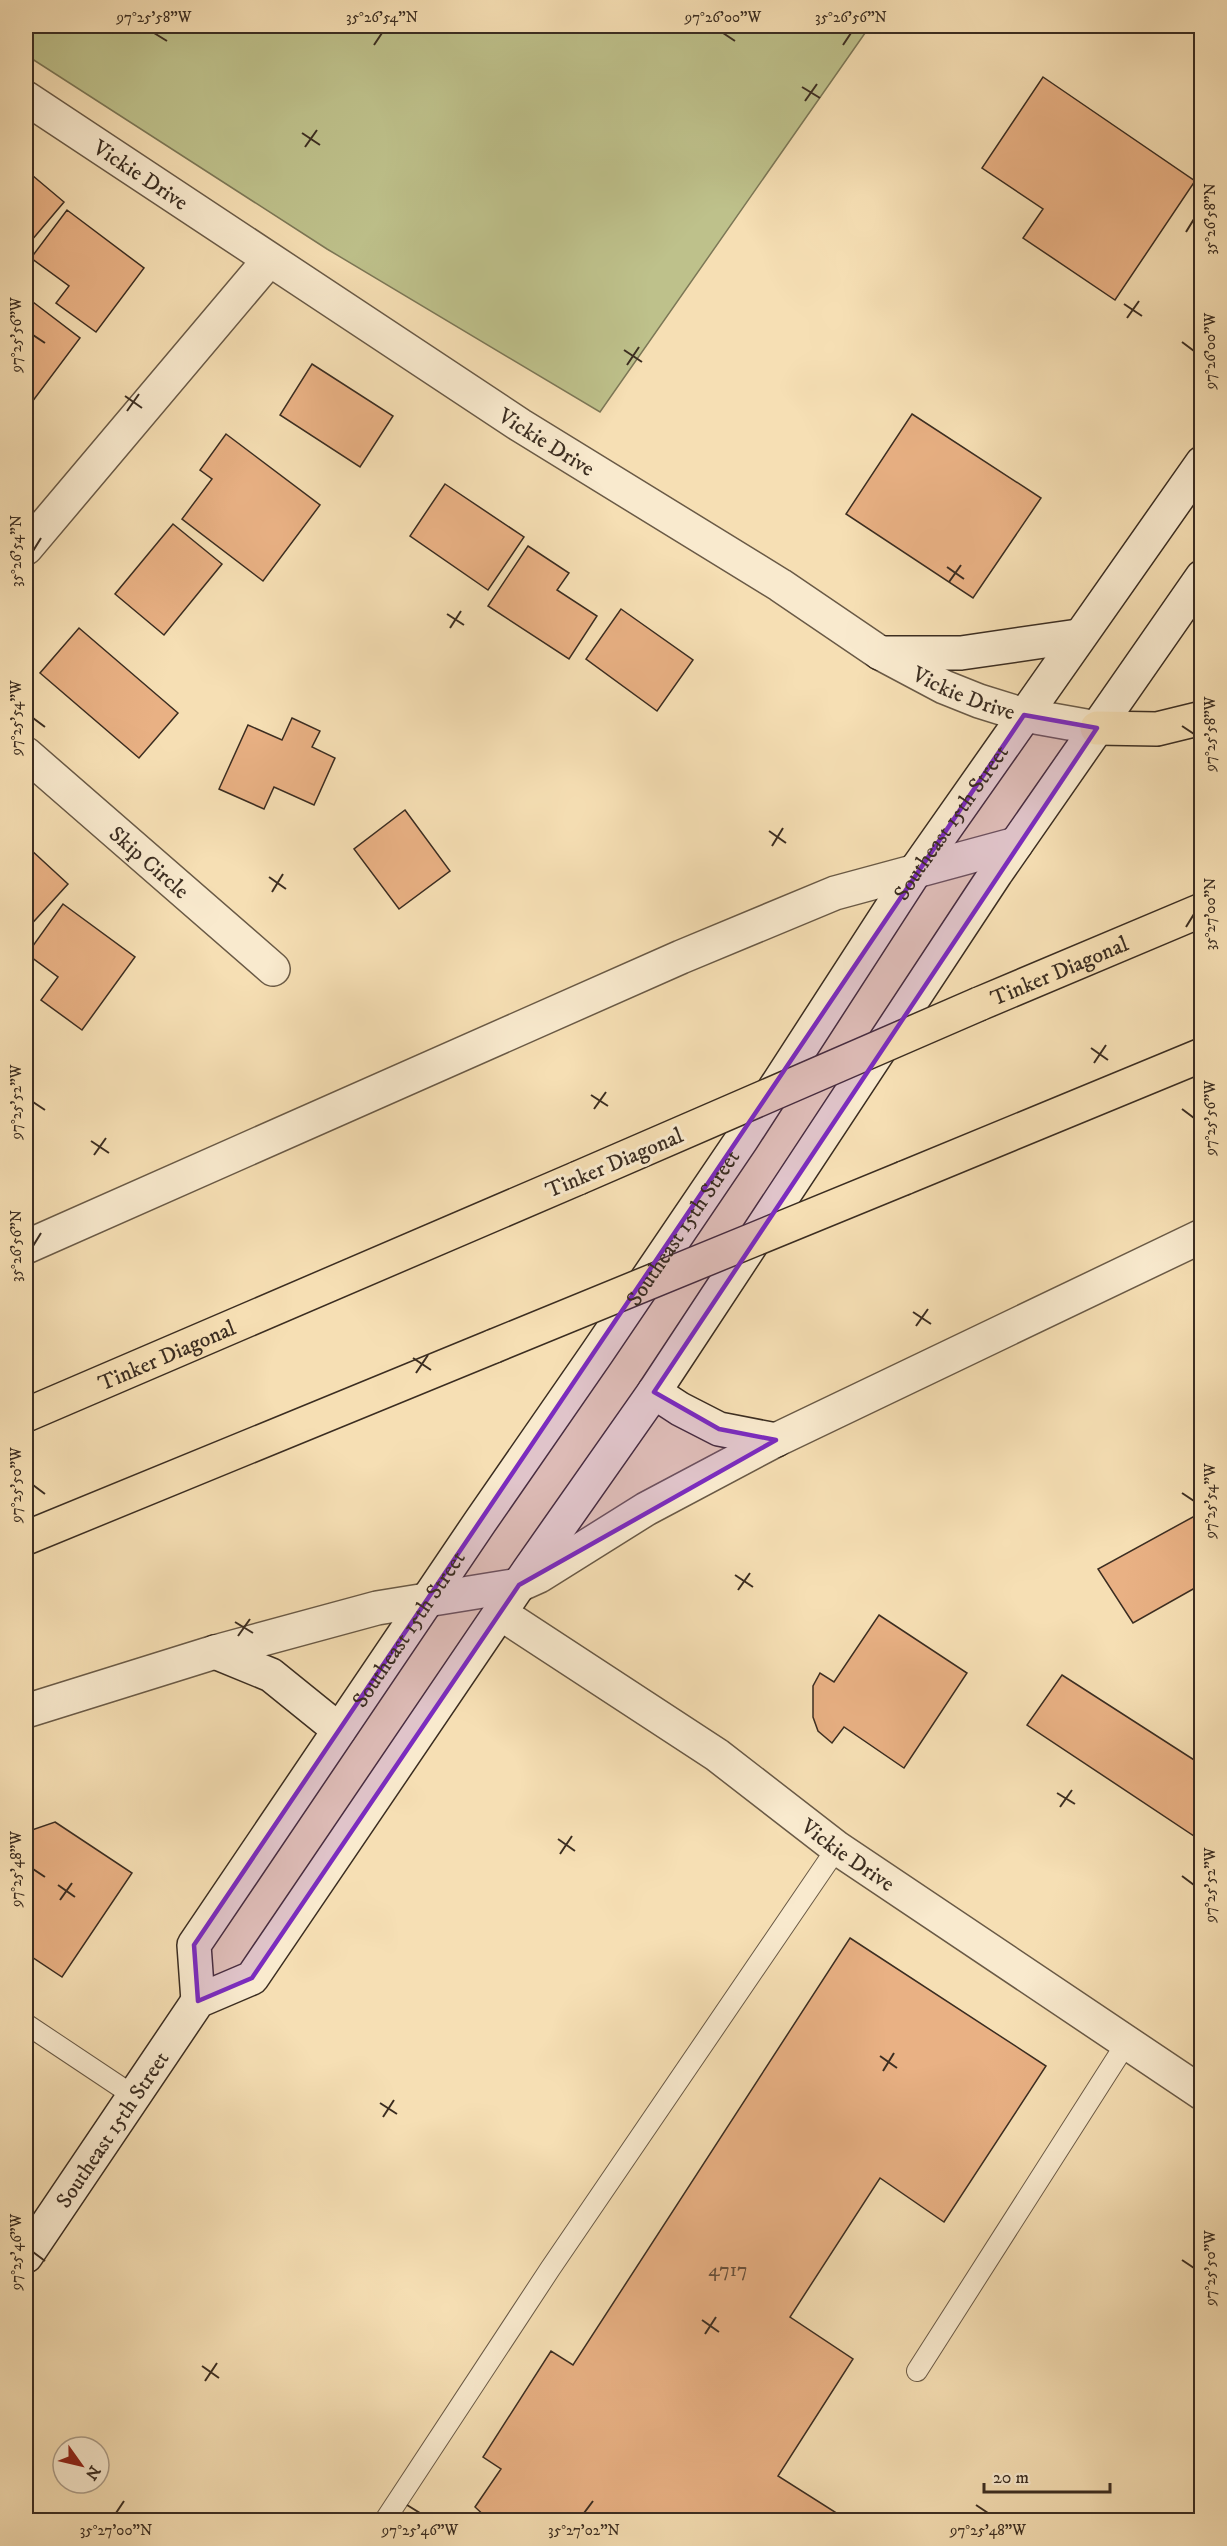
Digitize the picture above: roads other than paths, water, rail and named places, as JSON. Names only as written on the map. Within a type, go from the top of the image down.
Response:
[{"type":"highway","points":[[1097,728],[1157,729],[1202,718]]},
{"type":"highway","name":"Tinker Diagonal","points":[[26,1415],[1202,910]]},
{"type":"highway","points":[[26,1538],[1202,1055]]},
{"type":"street","name":"Vickie Drive","points":[[26,98],[520,425],[780,585],[880,653],[944,687],[1024,715],[1097,728]]},
{"type":"street","points":[[26,548],[269,260]]},
{"type":"street","name":"Southeast 15th Street","points":[[26,2256],[198,2001],[194,1945],[742,1138],[916,870],[1078,636],[1174,506],[1202,463]]},
{"type":"street","points":[[198,2001],[252,1978],[519,1585],[654,1392],[1016,844],[1202,577]]},
{"type":"street","points":[[880,653],[961,653],[1078,636]]},
{"type":"street","name":"Skip Circle","points":[[26,754],[273,969]]},
{"type":"street","points":[[26,1247],[681,957],[835,893],[1016,844]]},
{"type":"street","points":[[26,1711],[214,1652],[377,1608],[519,1585],[539,1576],[646,1509],[776,1440],[1202,1236]]},
{"type":"street","points":[[654,1392],[680,1409],[719,1429],[776,1440]]},
{"type":"street","name":"Vickie Drive","points":[[500,1613],[717,1755],[837,1848],[1202,2093]]},
{"type":"street","points":[[214,1652],[271,1675],[339,1730]]},
{"type":"lane","points":[[386,2520],[557,2259],[837,1848]]},
{"type":"lane","points":[[26,2024],[134,2096]]},
{"type":"lane","points":[[917,2371],[1126,2042]]}]
